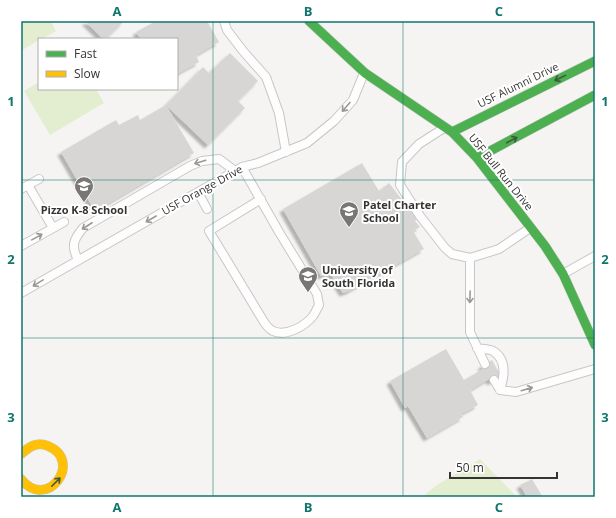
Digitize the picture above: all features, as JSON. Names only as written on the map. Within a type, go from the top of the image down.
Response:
[{"type":"street","name":"USF Bull Run Drive","points":[[309,21],[365,73],[448,130],[477,158],[531,227],[563,274],[595,345]]},
{"type":"street","name":"USF Alumni Drive","points":[[448,130],[595,61]]},
{"type":"street","points":[[477,158],[595,95]]},
{"type":"street","points":[[21,454],[28,447],[35,444],[42,443],[50,445],[61,455],[64,462],[64,470],[57,483],[51,488],[43,490],[35,490],[28,487],[21,479]]},
{"type":"lane","points":[[224,21],[227,30],[266,77],[279,114],[286,152]]},
{"type":"lane","name":"USF Orange Drive","points":[[21,293],[239,168],[286,152],[307,143],[334,121],[353,100],[365,73]]},
{"type":"lane","points":[[448,130],[419,144],[402,162],[400,185],[420,216],[445,248],[452,254],[470,258],[499,249],[531,227]]},
{"type":"lane","points":[[78,260],[73,251],[74,243],[83,228],[190,166],[202,161],[219,159],[239,168],[261,199],[317,294],[319,305],[312,317],[303,325],[292,330],[281,333],[272,330],[264,322],[209,231],[261,199]]},
{"type":"lane","points":[[39,179],[25,187],[53,228]]},
{"type":"lane","points":[[198,192],[207,210]]},
{"type":"lane","points":[[21,246],[64,222]]},
{"type":"lane","points":[[563,274],[595,256]]},
{"type":"lane","points":[[470,258],[470,332],[485,364]]},
{"type":"lane","points":[[477,348],[493,351],[499,358],[503,366],[504,375],[500,390]]},
{"type":"lane","points":[[500,390],[516,392],[595,369]]},
{"type":"lane","points":[[494,380],[500,390]]},
{"type":"green space","points":[[21,21],[51,21],[56,31],[44,38],[38,38],[38,41],[21,51]]},
{"type":"green space","points":[[38,83],[38,90],[97,90],[104,103],[50,135],[24,91]]},
{"type":"green space","points":[[480,459],[517,497],[422,497],[437,485]]},
{"type":"building","points":[[85,21],[124,21],[107,38],[102,38]]},
{"type":"building","points":[[156,21],[207,21],[219,42],[196,55],[199,62],[178,73],[178,38],[140,38],[136,32]]},
{"type":"building","points":[[230,53],[258,81],[238,101],[245,108],[208,145],[166,105],[203,67],[209,73]]},
{"type":"building","points":[[166,105],[194,153],[95,211],[61,152],[116,120],[119,125],[138,115],[140,120]]},
{"type":"building","points":[[362,163],[379,191],[389,183],[417,219],[415,221],[420,227],[413,231],[424,249],[343,293],[330,273],[321,276],[283,209]]},
{"type":"building","points":[[446,349],[464,380],[483,369],[481,366],[492,360],[501,376],[491,382],[489,379],[470,390],[478,405],[461,414],[463,417],[427,438],[408,406],[405,408],[390,381]]},
{"type":"building","points":[[532,479],[542,496],[541,497],[527,497],[520,485]]},
{"type":"traffic: fast","points":[[309,21],[365,73],[452,132],[477,158],[545,246],[563,274],[595,345]]},
{"type":"traffic: fast","points":[[452,132],[595,61]]},
{"type":"traffic: fast","points":[[477,158],[595,95]]},
{"type":"traffic: slow","points":[[21,454],[27,449],[40,444],[48,446],[58,453],[63,462],[62,472],[58,480],[50,487],[41,490],[31,488],[21,479]]},
{"type":"place","name":"Pizzo K-8 School","points":[[84,203]]},
{"type":"place","name":"Patel Charter School","points":[[349,228]]},
{"type":"place","name":"University of South Florida","points":[[308,293]]}]
